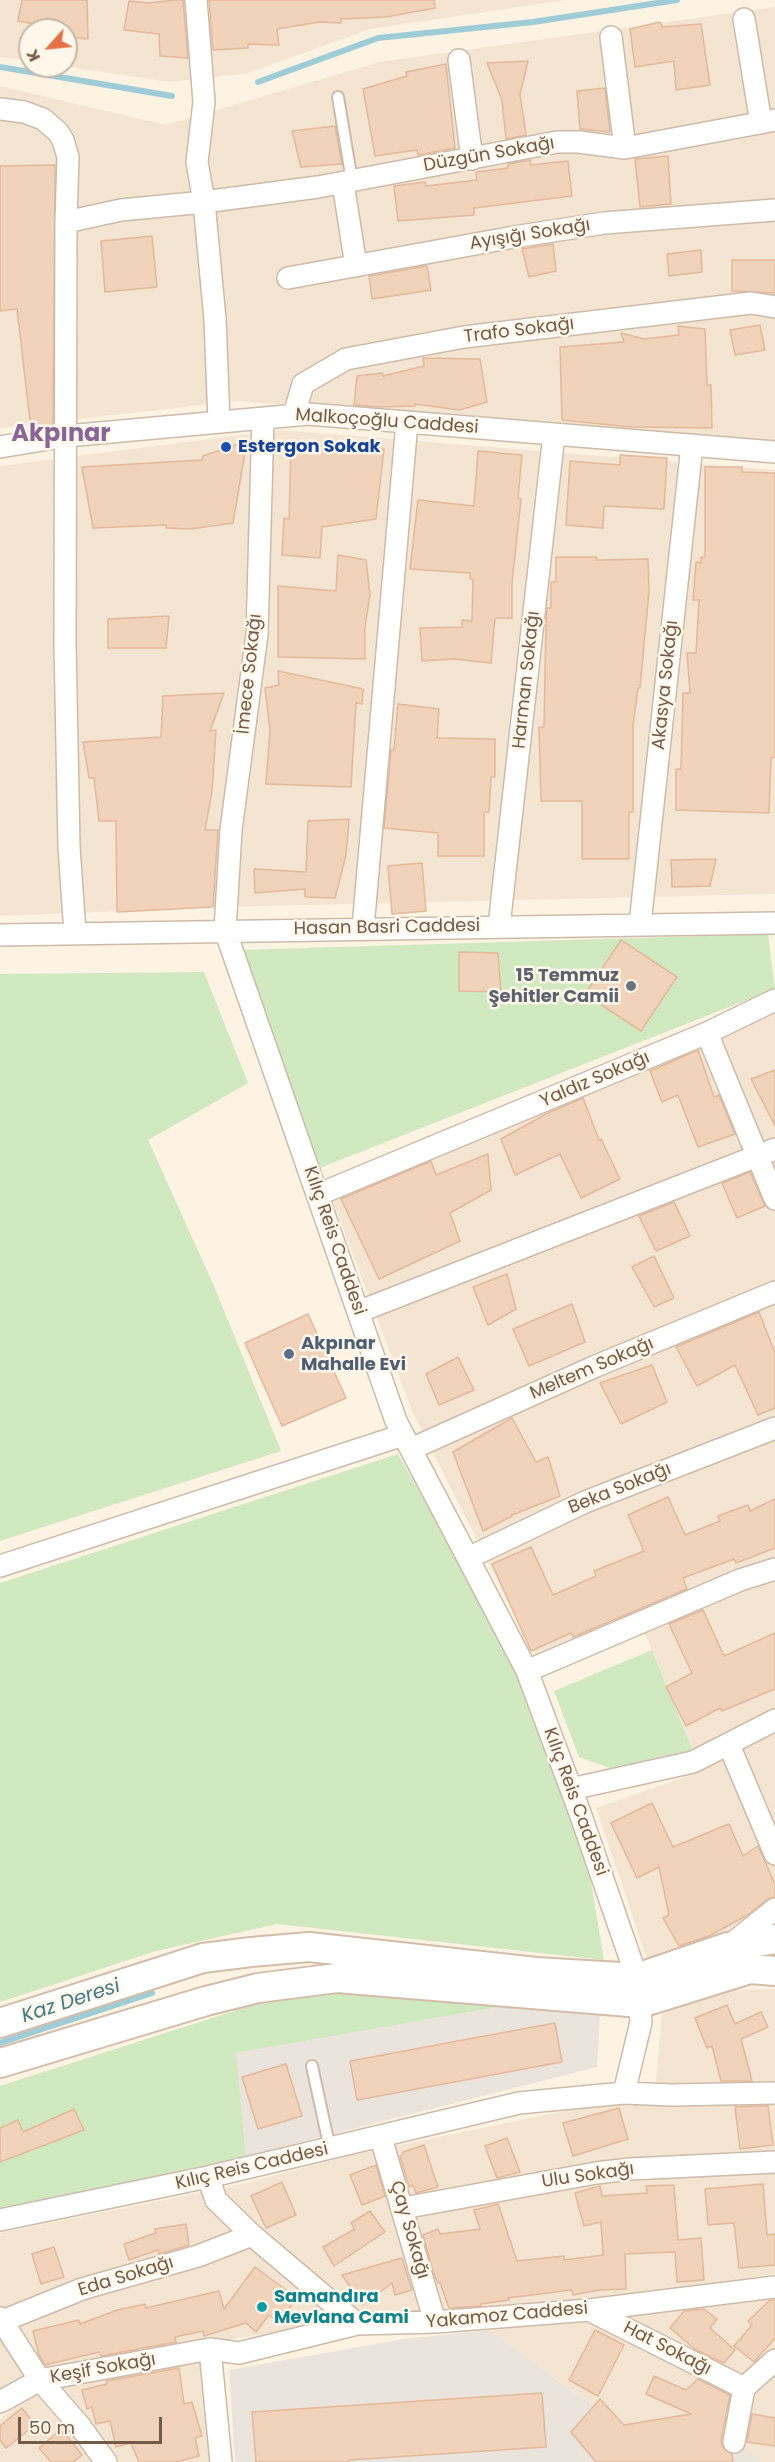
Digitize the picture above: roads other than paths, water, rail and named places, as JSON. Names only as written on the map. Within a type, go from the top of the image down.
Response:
[{"type":"main road","points":[[0,2023],[203,1958],[309,1947],[536,1972],[639,1991],[728,1947],[775,1940]]},
{"type":"main road","points":[[0,2063],[206,2001],[258,1988],[337,1978],[639,1991],[750,1969],[775,1971]]},
{"type":"street","points":[[196,0],[204,102],[197,162],[204,202],[215,319],[219,422]]},
{"type":"street","points":[[744,19],[768,121]]},
{"type":"street","points":[[611,37],[626,148]]},
{"type":"street","points":[[459,60],[472,159]]},
{"type":"street","points":[[0,109],[24,112],[43,118],[51,124],[63,140],[68,158],[65,644],[69,847],[75,933]]},
{"type":"street","name":"Düzgün Sokağı","points":[[66,222],[121,210],[204,202],[348,182],[557,142],[579,142],[626,148],[768,121]]},
{"type":"street","points":[[348,182],[356,266]]},
{"type":"street","name":"Ayışığı Sokağı","points":[[288,278],[604,223],[775,210]]},
{"type":"street","name":"Trafo Sokağı","points":[[294,416],[303,384],[346,359],[464,337],[752,303],[775,307]]},
{"type":"street","name":"Malkoçoğlu Caddesi","points":[[0,447],[67,436],[308,414],[775,452]]},
{"type":"street","name":"İmece Sokağı","points":[[225,930],[231,830],[257,634],[263,418]]},
{"type":"street","points":[[363,928],[407,422]]},
{"type":"street","name":"Harman Sokağı","points":[[499,926],[554,434]]},
{"type":"street","name":"Akasya Sokağı","points":[[640,924],[692,445]]},
{"type":"street","name":"Hasan Basri Caddesi","points":[[0,934],[775,923]]},
{"type":"street","name":"Kılıç Reis Caddesi","points":[[0,2220],[381,2138],[519,2103],[624,2093],[641,2022],[639,1991],[571,1790],[527,1671],[396,1421],[225,930]]},
{"type":"street","name":"Yaldız Sokağı","points":[[317,1195],[707,1033],[775,1000]]},
{"type":"street","points":[[707,1033],[766,1153],[775,1199]]},
{"type":"street","points":[[358,1312],[766,1153]]},
{"type":"street","name":"Meltem Sokağı","points":[[0,1566],[407,1442],[775,1292]]},
{"type":"street","name":"Beka Sokağı","points":[[468,1558],[585,1502],[775,1428]]},
{"type":"street","points":[[527,1671],[740,1580],[775,1569]]},
{"type":"street","points":[[571,1790],[693,1761],[775,1720]]},
{"type":"street","points":[[729,1745],[775,1854]]},
{"type":"street","points":[[728,1947],[775,1909]]},
{"type":"street","points":[[624,2093],[672,2096],[775,2093]]},
{"type":"street","name":"Çay Sokağı","points":[[381,2138],[435,2322]]},
{"type":"street","name":"Ulu Sokağı","points":[[403,2208],[619,2170],[775,2162]]},
{"type":"street","points":[[208,2177],[216,2200],[252,2235],[357,2325]]},
{"type":"street","name":"Eda Sokağı","points":[[0,2320],[81,2289],[198,2256],[252,2235]]},
{"type":"street","name":"Yakamoz Caddesi","points":[[210,2349],[239,2353],[357,2325],[435,2322],[589,2310],[775,2288]]},
{"type":"street","name":"Hat Sokağı","points":[[589,2310],[744,2388]]},
{"type":"street","points":[[0,2320],[40,2380],[80,2426],[106,2462]]},
{"type":"street","points":[[210,2349],[221,2462]]},
{"type":"street","name":"Keşif Sokağı","points":[[0,2402],[40,2380],[210,2349]]},
{"type":"street","points":[[734,2442],[744,2388],[775,2360]]},
{"type":"lane","points":[[338,97],[348,182]]},
{"type":"lane","points":[[312,2066],[330,2149]]},
{"type":"waterway","points":[[258,82],[378,38],[533,22],[677,0]]},
{"type":"waterway","points":[[0,67],[172,96]]},
{"type":"waterway","name":"Kaz Deresi","points":[[0,2043],[152,1993]]},
{"type":"place","name":"Estergon Sokak","points":[[226,447]]},
{"type":"place","name":"15 Temmuz Şehitler Camii","points":[[631,986]]},
{"type":"place","name":"Akpınar Mahalle Evi","points":[[289,1354]]},
{"type":"place","name":"Samandıra Mevlana Cami","points":[[262,2307]]},
{"type":"district","name":"Akpınar","points":[[61,435]]}]
